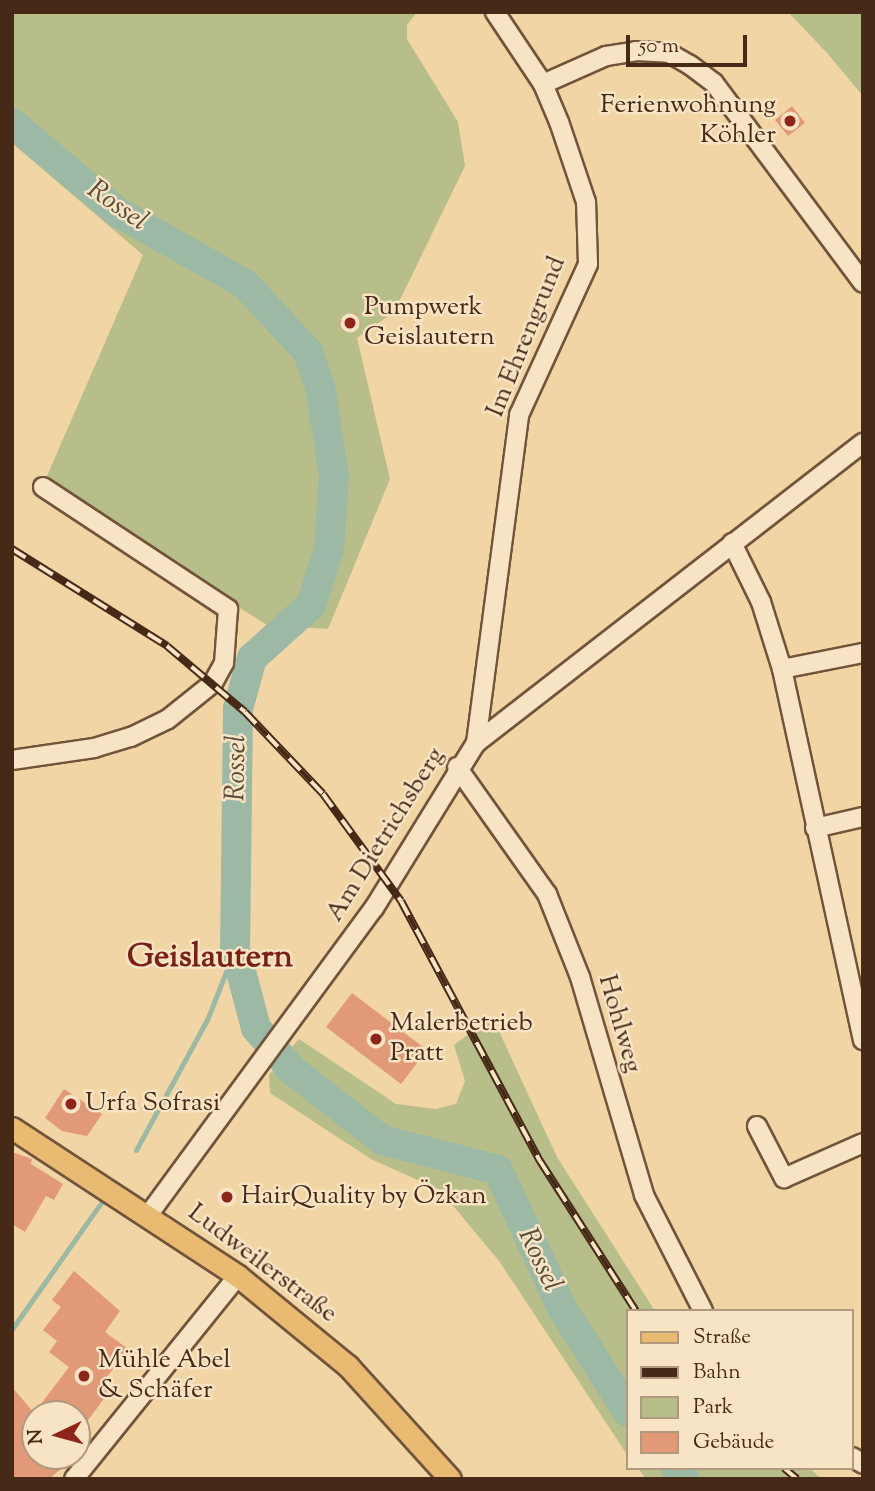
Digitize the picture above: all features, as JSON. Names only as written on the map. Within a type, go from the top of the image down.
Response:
[{"type":"main road","name":"Ludweilerstraße","points":[[12,1128],[149,1214],[238,1276],[348,1366],[450,1479]]},
{"type":"street","name":"Im Ehrengrund","points":[[476,743],[519,415],[588,264],[586,202],[543,84],[495,12]]},
{"type":"street","points":[[543,84],[606,56],[636,51],[668,53],[690,65],[714,83],[863,283]]},
{"type":"street","name":"Am Dietrichsberg","points":[[149,1214],[374,908],[457,767],[476,743],[863,443]]},
{"type":"street","points":[[12,760],[94,748],[131,737],[167,719],[213,682],[224,663],[228,608],[43,487]]},
{"type":"street","points":[[732,543],[761,602],[782,669],[815,828],[856,981],[863,1040]]},
{"type":"street","points":[[782,669],[863,653]]},
{"type":"street","name":"Hohlweg","points":[[457,767],[547,894],[580,977],[644,1195],[702,1309]]},
{"type":"street","points":[[815,828],[863,817]]},
{"type":"street","points":[[757,1126],[784,1178],[863,1143]]},
{"type":"street","points":[[74,1479],[238,1276]]},
{"type":"green space","points":[[12,12],[417,12],[407,25],[407,39],[458,122],[465,166],[394,312],[357,338],[390,479],[328,629],[267,625],[148,550],[47,476],[143,255],[12,143]]},
{"type":"green space","points":[[788,12],[863,12],[863,96],[827,53]]},
{"type":"green space","points":[[492,1016],[557,1157],[654,1309],[626,1309],[626,1453],[499,1261],[440,1190],[371,1159],[270,1093],[269,1075],[299,1039],[396,1104],[436,1109],[456,1104],[465,1081],[454,1045]]},
{"type":"green space","points":[[639,1470],[811,1470],[822,1479],[646,1479]]},
{"type":"building","name":"Ferienwohnung Köhler","points":[[792,106],[805,123],[788,136],[775,120]]},
{"type":"building","name":"Pumpwerk Geislautern","points":[[356,313],[361,325],[344,332],[339,321]]},
{"type":"building","name":"Malerbetrieb Pratt","points":[[352,993],[427,1050],[401,1084],[326,1027]]},
{"type":"building","name":"Urfa Sofrasi","points":[[64,1089],[102,1114],[87,1136],[62,1131],[45,1118]]},
{"type":"building","points":[[12,1152],[32,1159],[31,1164],[63,1184],[54,1200],[46,1196],[25,1232],[12,1224]]},
{"type":"building","name":"Mühle Abel & Schäfer","points":[[74,1271],[120,1311],[105,1332],[128,1349],[100,1386],[109,1392],[91,1416],[91,1400],[44,1400],[69,1367],[49,1352],[57,1341],[43,1330],[61,1307],[52,1300]]},
{"type":"building","name":"Mühle Abel & Schäfer","points":[[12,1387],[23,1400],[21,1470],[60,1470],[49,1479],[12,1479]]},
{"type":"waterway","name":"Rossel","points":[[12,123],[119,213],[245,284],[308,352],[320,386],[334,475],[329,549],[311,605],[252,658],[238,709],[235,949],[256,1028],[292,1070],[382,1140],[498,1170],[562,1308],[626,1409]]},
{"type":"waterway","points":[[136,1150],[207,1020],[235,949]]},
{"type":"waterway","points":[[12,1329],[101,1203]]},
{"type":"waterway","name":"Rossel","points":[[678,1470],[685,1479]]},
{"type":"railway","points":[[12,549],[167,646],[245,712],[323,794],[401,901],[540,1161],[635,1309]]},
{"type":"railway","points":[[786,1470],[797,1479]]},
{"type":"place","name":"Ferienwohnung Köhler","points":[[790,121]]},
{"type":"place","name":"Pumpwerk Geislautern","points":[[350,323]]},
{"type":"place","name":"Malerbetrieb Pratt","points":[[376,1039]]},
{"type":"place","name":"Urfa Sofrasi","points":[[71,1104]]},
{"type":"place","name":"HairQuality by Özkan","points":[[227,1197]]},
{"type":"place","name":"Mühle Abel & Schäfer","points":[[84,1376]]},
{"type":"district","name":"Geislautern","points":[[210,959]]}]
